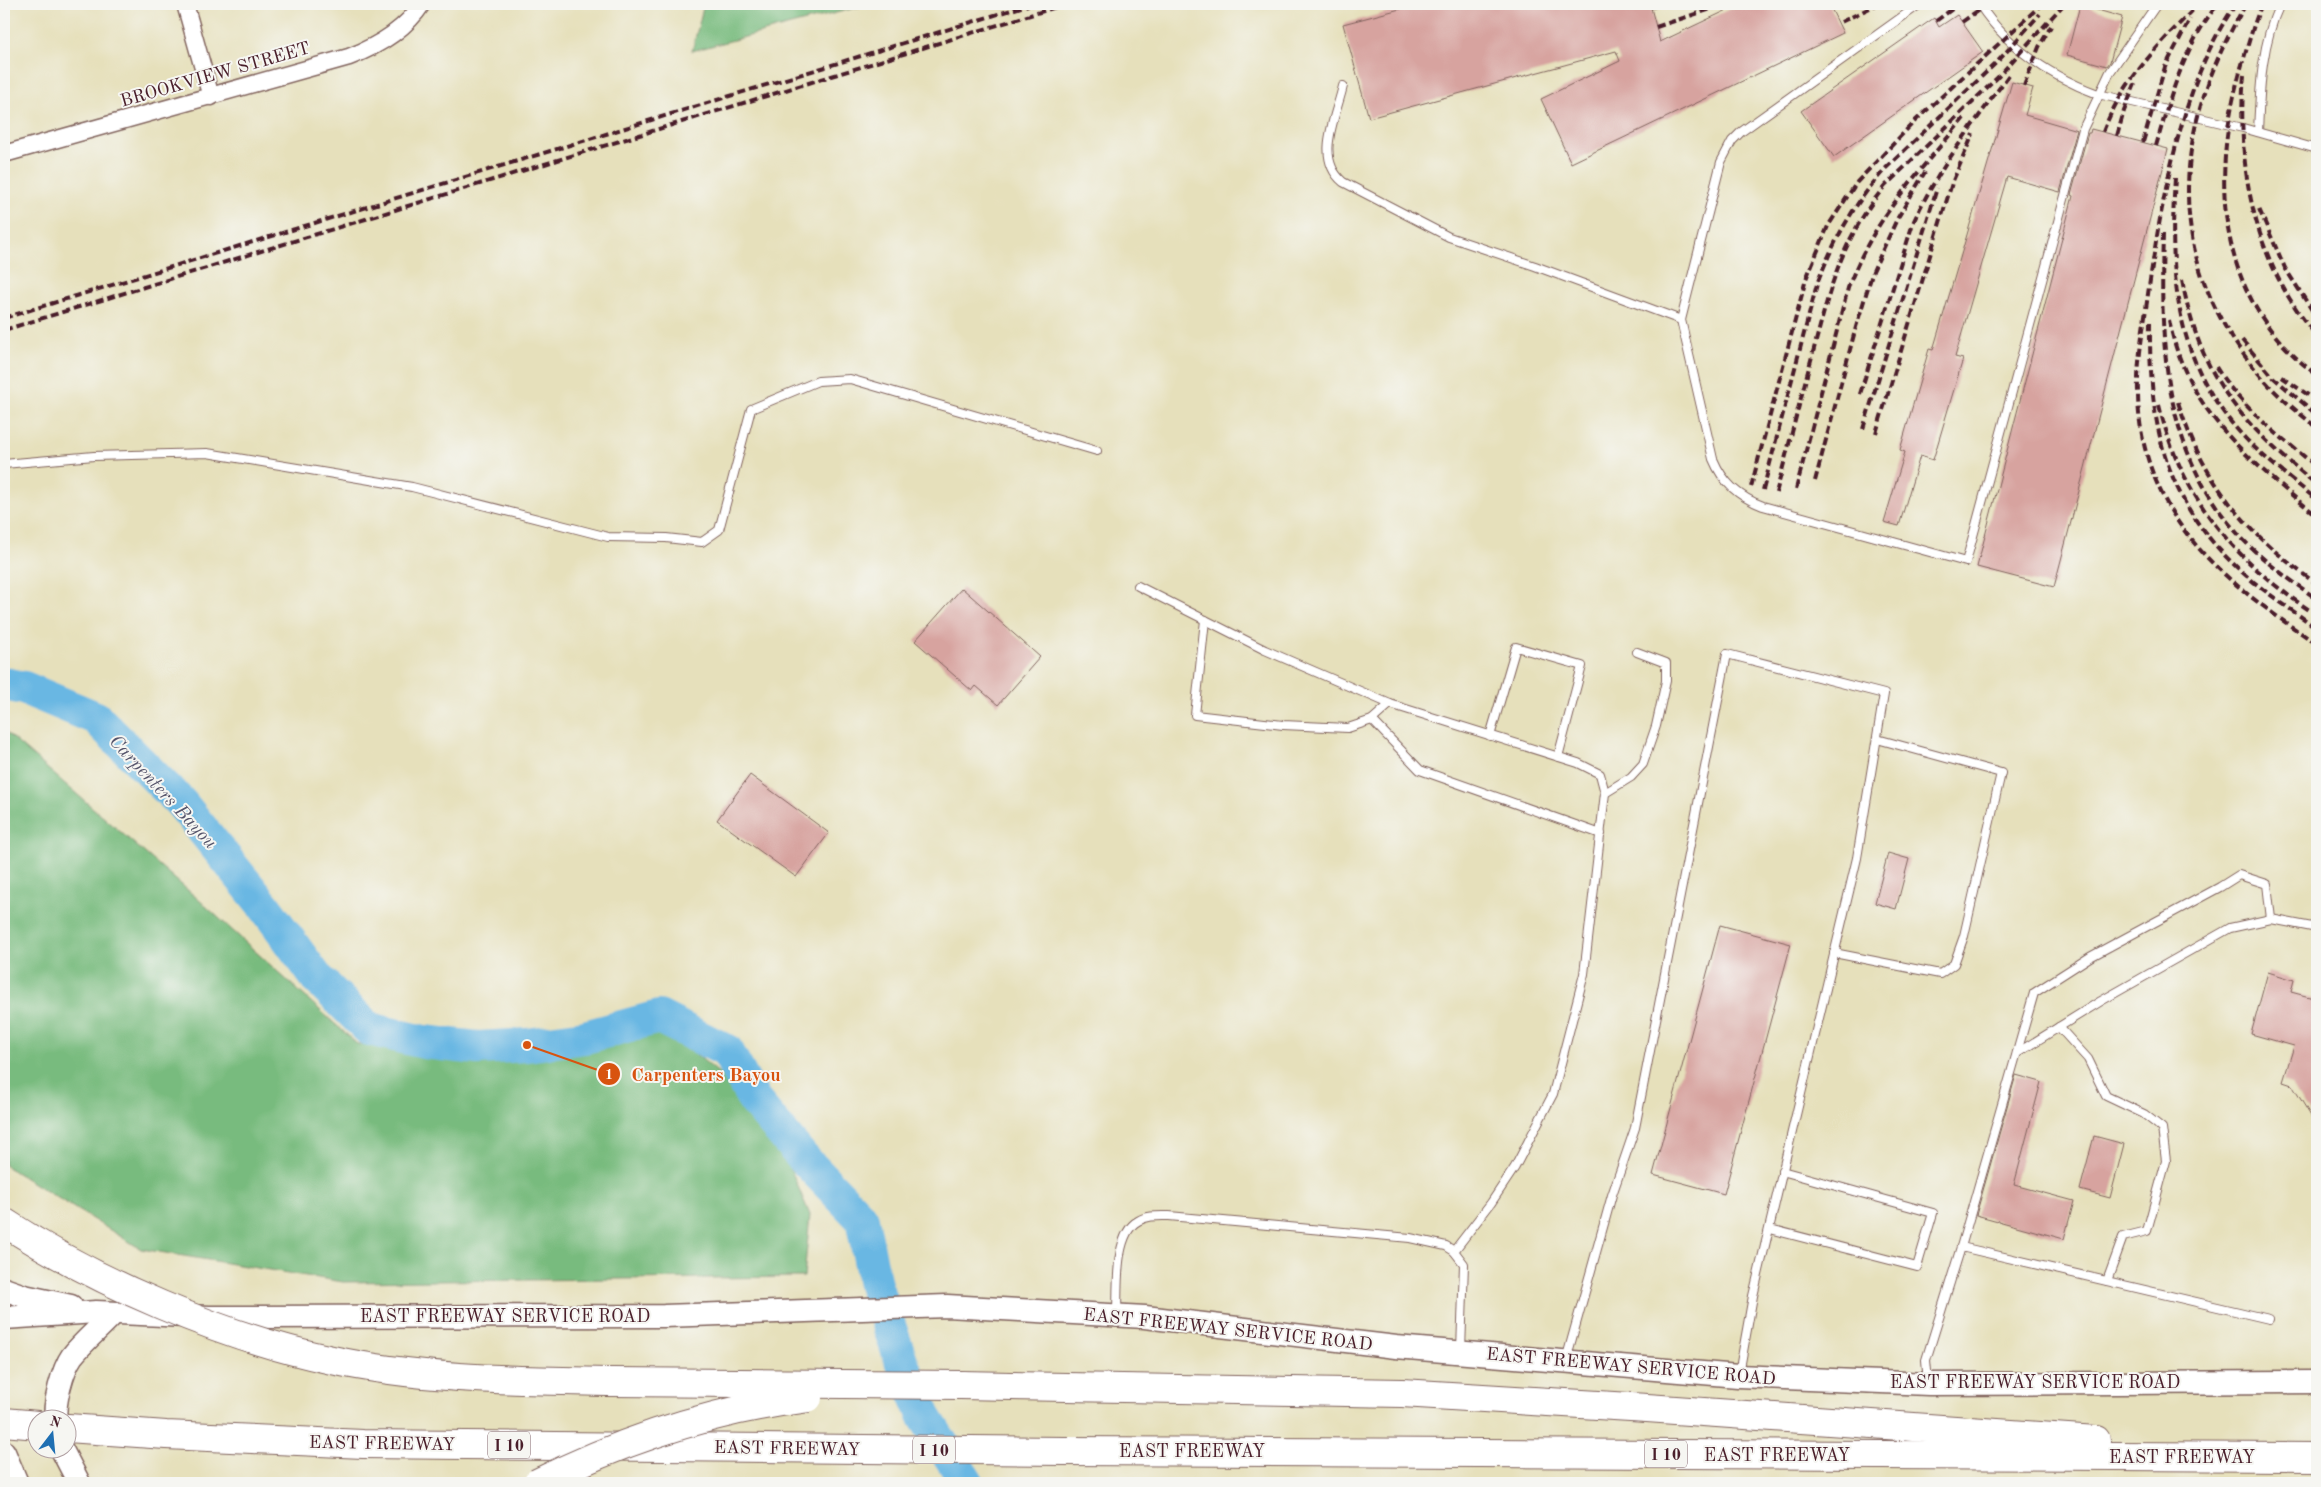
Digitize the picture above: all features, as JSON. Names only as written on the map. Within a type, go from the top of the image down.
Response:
[{"type":"highway","points":[[4,1222],[43,1247],[112,1282],[151,1300],[222,1328],[273,1345],[330,1360],[391,1371],[460,1377],[562,1381],[1327,1391],[1486,1398],[2090,1439],[2317,1452]]},
{"type":"highway","points":[[537,1483],[623,1444],[728,1413],[767,1404],[831,1395],[961,1385]]},
{"type":"highway","points":[[4,1422],[28,1424]]},
{"type":"highway","name":"EAST FREEWAY","points":[[78,1429],[166,1435],[363,1444],[2317,1458]]},
{"type":"main road","points":[[4,1289],[24,1296],[104,1313]]},
{"type":"main road","name":"EAST FREEWAY SERVICE ROAD","points":[[104,1313],[209,1317],[664,1316],[801,1313],[947,1306],[1117,1316],[1461,1352],[1738,1376],[1929,1384],[2317,1382]]},
{"type":"main road","points":[[4,1318],[104,1313]]},
{"type":"main road","points":[[54,1410],[71,1358],[104,1313]]},
{"type":"main road","points":[[4,1452],[17,1483]]},
{"type":"main road","points":[[67,1460],[79,1483]]},
{"type":"street","points":[[185,4],[211,97]]},
{"type":"street","name":"BROOKVIEW STREET","points":[[4,154],[211,97],[369,49],[403,26],[422,4]]},
{"type":"lane","points":[[1920,4],[1741,132],[1732,141],[1721,162],[1681,320],[1713,459],[1722,477],[1739,494],[1763,506],[1966,562],[2083,129],[2110,72],[2157,4]]},
{"type":"lane","points":[[1978,4],[2000,32],[2028,58],[2056,76],[2098,94],[2258,132],[2317,149]]},
{"type":"lane","points":[[2258,132],[2262,65],[2271,28],[2280,4]]},
{"type":"lane","points":[[1343,86],[1327,154],[1333,173],[1343,182],[1449,237],[1535,266],[1681,320]]},
{"type":"lane","points":[[4,464],[94,456],[207,453],[412,487],[608,537],[666,538],[702,542],[719,530],[751,409],[818,382],[850,379],[1098,451]]},
{"type":"lane","points":[[1138,586],[1265,650],[1390,704],[1578,763],[1600,774],[1605,793],[1584,974],[1554,1094],[1515,1168],[1492,1203],[1454,1251]]},
{"type":"lane","points":[[1205,620],[1195,715],[1283,725],[1348,728],[1372,720],[1390,704]]},
{"type":"lane","points":[[1490,736],[1516,647],[1582,666],[1558,757]]},
{"type":"lane","points":[[1605,793],[1631,777],[1644,764],[1664,690],[1666,663],[1637,652]]},
{"type":"lane","points":[[1566,1361],[1612,1195],[1635,1128],[1726,654],[1884,694],[1857,858],[1753,1296],[1738,1376]]},
{"type":"lane","points":[[1372,720],[1420,770],[1601,834]]},
{"type":"lane","points":[[1834,953],[1940,974],[1954,964],[1964,936],[2001,773],[1877,739]]},
{"type":"lane","points":[[1929,1384],[1926,1360],[1961,1248],[2034,993],[2090,957],[2239,875],[2267,884],[2271,919]]},
{"type":"lane","points":[[2017,1053],[2101,1001],[2230,928],[2271,919],[2317,928]]},
{"type":"lane","points":[[2059,1027],[2088,1059],[2106,1096],[2144,1114],[2162,1128],[2166,1161],[2147,1231],[2123,1237],[2107,1281]]},
{"type":"lane","points":[[1770,1229],[1917,1267],[1933,1212],[1782,1171]]},
{"type":"lane","points":[[1117,1316],[1121,1249],[1126,1234],[1139,1220],[1154,1216],[1410,1238],[1446,1246],[1454,1251],[1464,1264],[1461,1352]]},
{"type":"lane","points":[[1961,1248],[2269,1319]]},
{"type":"green space","points":[[704,4],[870,4],[692,51]]},
{"type":"green space","points":[[4,731],[198,899],[357,1044],[569,1050],[663,1027],[767,1113],[810,1215],[804,1277],[343,1282],[141,1249],[4,1165]]},
{"type":"building","points":[[1419,4],[1650,4],[1660,42],[1740,4],[1829,4],[1843,33],[1571,163],[1541,99],[1620,61],[1616,51],[1369,118],[1343,24]]},
{"type":"building","points":[[2080,5],[2122,17],[2110,62],[2107,66],[2067,55]]},
{"type":"building","points":[[1957,15],[1983,52],[1834,157],[1801,111],[1934,18],[1939,27]]},
{"type":"building","points":[[2012,82],[2033,88],[2025,115],[2077,130],[2060,192],[2007,177],[1955,357],[1963,359],[1933,460],[1920,456],[1899,526],[1884,522],[1905,452],[1900,450],[1929,349],[1933,350]]},
{"type":"building","points":[[2091,129],[2168,149],[2054,587],[1977,567],[2073,196],[2071,195],[2088,133],[2090,133]]},
{"type":"building","points":[[962,588],[1040,657],[998,705],[976,686],[972,691],[915,641]]},
{"type":"building","points":[[750,775],[829,833],[796,877],[717,820]]},
{"type":"building","points":[[1888,853],[1909,859],[1896,909],[1875,903]]},
{"type":"building","points":[[1720,925],[1791,944],[1724,1194],[1653,1175]]},
{"type":"building","points":[[2268,972],[2294,980],[2291,992],[2317,999],[2317,1126],[2292,1085],[2283,1082],[2294,1046],[2251,1034]]},
{"type":"building","points":[[2016,1075],[2041,1082],[2014,1185],[2074,1201],[2064,1239],[1976,1215]]},
{"type":"building","points":[[2094,1136],[2124,1144],[2110,1198],[2080,1190]]},
{"type":"waterway","name":"Carpenters Bayou","points":[[4,684],[24,688],[96,718],[181,803],[265,907],[316,977],[369,1029],[424,1042],[478,1048],[527,1045],[585,1037],[659,1017],[727,1051],[754,1100],[803,1158],[862,1219],[875,1285],[903,1366],[925,1417],[967,1483]]},
{"type":"railway","points":[[4,318],[1031,4]]},
{"type":"railway","points":[[4,330],[1066,4]]},
{"type":"railway","points":[[1651,7],[1664,4]]},
{"type":"railway","points":[[1656,27],[1726,4]]},
{"type":"railway","points":[[1841,22],[1878,4]]},
{"type":"railway","points":[[1936,21],[1959,4]]},
{"type":"railway","points":[[1962,22],[1987,4]]},
{"type":"railway","points":[[1751,487],[1806,279],[1828,226],[1857,182],[1914,122],[2042,4]]},
{"type":"railway","points":[[1776,493],[1830,290],[1846,248],[1857,227],[1885,186],[1997,78],[2064,4]]},
{"type":"railway","points":[[2103,132],[2111,113],[2132,79],[2157,48],[2199,4]]},
{"type":"railway","points":[[2156,146],[2180,72],[2196,36],[2218,4]]},
{"type":"railway","points":[[2236,4],[2217,34],[2201,68],[2188,105],[2167,182],[2153,258],[2140,355],[2138,405],[2141,431],[2147,457],[2156,482],[2175,518],[2191,540],[2229,579],[2272,613],[2317,644]]},
{"type":"railway","points":[[2246,4],[2221,51],[2203,98],[2192,145],[2188,192],[2192,239],[2205,285],[2227,330],[2272,389],[2317,428]]},
{"type":"railway","points":[[2262,4],[2243,61],[2232,104],[2226,147],[2224,190],[2229,232],[2239,272],[2257,310],[2283,344],[2317,375]]},
{"type":"railway","points":[[1763,490],[1817,284],[1830,252],[1846,223],[1864,195],[1886,168],[1999,60],[2040,14]]},
{"type":"railway","points":[[2143,142],[2165,67],[2190,19]]},
{"type":"railway","points":[[2024,86],[2039,47],[2051,26]]},
{"type":"railway","points":[[1860,394],[1913,223],[1946,164],[2011,72]]},
{"type":"railway","points":[[2244,75],[2243,145],[2247,180],[2254,214],[2278,278],[2296,308],[2317,336]]},
{"type":"railway","points":[[2117,136],[2124,111],[2135,84]]},
{"type":"railway","points":[[1796,489],[1848,288],[1859,263],[1870,240],[1898,198],[1964,118]]},
{"type":"railway","points":[[1876,433],[1952,183],[1973,134]]},
{"type":"railway","points":[[1815,481],[1873,271],[1897,219],[1925,172]]},
{"type":"railway","points":[[2175,178],[2173,249],[2176,283],[2181,316],[2190,348],[2203,379],[2221,409],[2245,438],[2317,500]]},
{"type":"railway","points":[[1863,429],[1937,188]]},
{"type":"railway","points":[[2259,209],[2285,268],[2317,318]]},
{"type":"railway","points":[[2163,234],[2162,275],[2165,354],[2171,393],[2180,430],[2194,467],[2213,501],[2238,534],[2266,561],[2317,599]]},
{"type":"railway","points":[[2182,280],[2200,346],[2213,373],[2228,397],[2267,441],[2317,485]]},
{"type":"railway","points":[[2169,320],[2178,352],[2190,381],[2224,431],[2245,453],[2317,516]]},
{"type":"railway","points":[[2150,322],[2150,359],[2158,427],[2166,458],[2178,488],[2194,517],[2215,544],[2241,571],[2269,594],[2317,628]]},
{"type":"railway","points":[[2242,340],[2274,378],[2317,415]]},
{"type":"railway","points":[[2216,367],[2249,409],[2317,467]]},
{"type":"railway","points":[[2282,377],[2317,401]]},
{"type":"railway","points":[[2178,402],[2188,431],[2201,458],[2215,483],[2231,505],[2270,547],[2317,584]]},
{"type":"railway","points":[[2159,405],[2169,439],[2182,470],[2216,526],[2262,574],[2317,615]]},
{"type":"place","name":"Carpenters Bayou","points":[[527,1045]]}]
